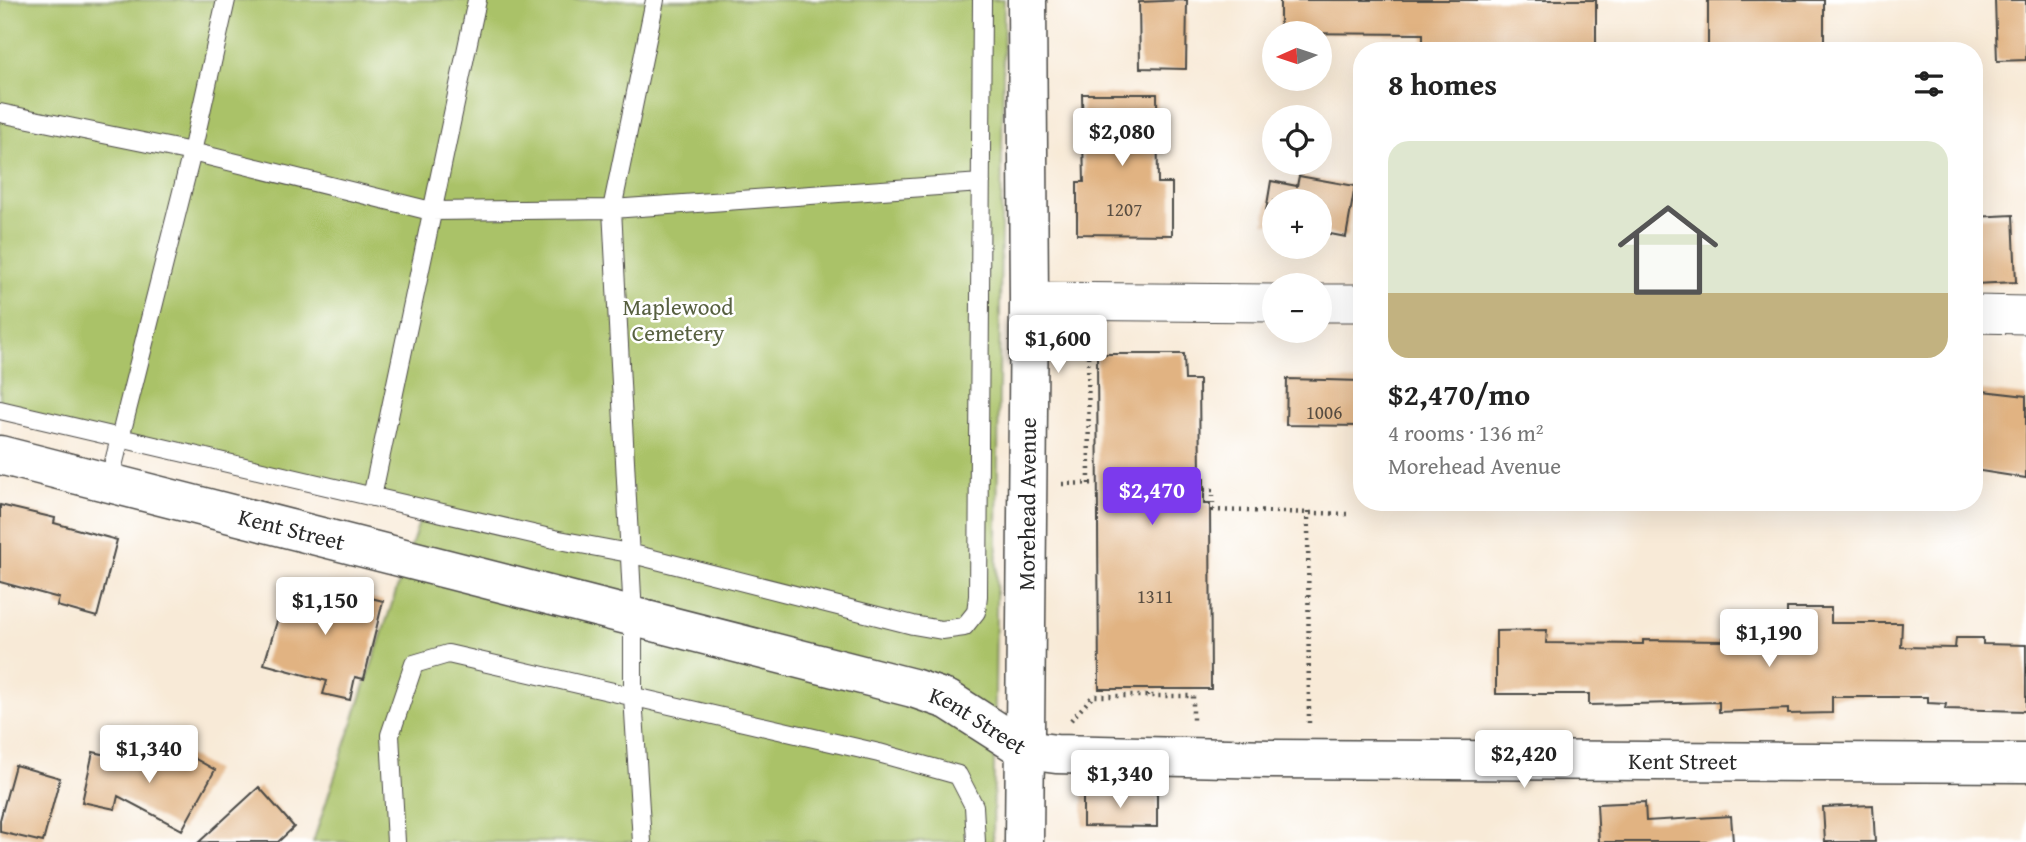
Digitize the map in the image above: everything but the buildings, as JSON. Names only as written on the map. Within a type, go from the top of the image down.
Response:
[{"type":"street","name":"Morehead Avenue","points":[[1024,842],[1029,301],[1027,0]]},
{"type":"street","points":[[1029,301],[1262,303]]},
{"type":"street","points":[[1332,303],[1353,303]]},
{"type":"street","points":[[1983,314],[2026,315]]},
{"type":"street","name":"Kent Street","points":[[0,455],[929,693],[948,700],[1026,750],[1056,754],[1271,759],[2026,763]]},
{"type":"lane","points":[[108,482],[192,152],[226,0]]},
{"type":"lane","points":[[372,497],[477,0]]},
{"type":"lane","points":[[642,842],[612,209],[655,0]]},
{"type":"lane","points":[[0,410],[120,440],[629,553],[913,625],[956,629],[964,627],[972,619],[978,596],[982,0]]},
{"type":"lane","points":[[0,113],[192,152],[431,211],[612,209],[981,183]]},
{"type":"lane","points":[[396,842],[390,735],[414,664],[447,654],[879,753],[958,775],[974,806],[976,842]]},
{"type":"path","points":[[1088,327],[1089,484]]},
{"type":"path","points":[[1062,484],[1098,483]]},
{"type":"path","points":[[1204,490],[1213,490],[1213,510],[1347,514]]},
{"type":"path","points":[[1308,511],[1309,731]]},
{"type":"path","points":[[1147,689],[1147,696]]},
{"type":"path","points":[[1064,728],[1093,696],[1193,696],[1193,731]]},
{"type":"green space","name":"Maplewood Cemetery","points":[[0,0],[1004,0],[993,842],[313,842],[422,513],[0,409]]}]
